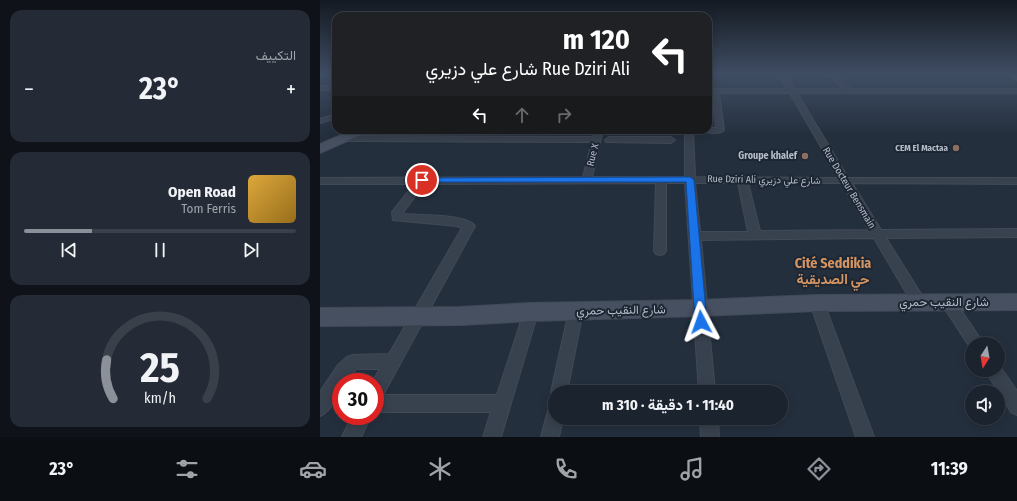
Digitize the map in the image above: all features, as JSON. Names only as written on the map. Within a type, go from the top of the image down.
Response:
[{"type":"main road","points":[[320,149],[354,134]]},
{"type":"main road","name":"شارع النقيب حمري","points":[[320,317],[461,316],[531,312],[700,308],[817,303],[947,301],[1017,302]]},
{"type":"street","name":"Rue Docteur Bensmain","points":[[794,94],[919,302]]},
{"type":"street","points":[[712,95],[720,130],[712,130]]},
{"type":"street","points":[[320,116],[332,112]]},
{"type":"street","points":[[320,121],[332,117]]},
{"type":"street","name":"Rue X","points":[[586,180],[598,134]]},
{"type":"street","points":[[642,140],[643,134]]},
{"type":"street","points":[[689,134],[690,180],[706,385]]},
{"type":"street","points":[[344,138],[596,140]]},
{"type":"street","points":[[609,140],[671,140]]},
{"type":"street","points":[[384,377],[469,226],[459,222],[397,218],[397,212],[422,180]]},
{"type":"street","points":[[660,251],[661,180]]},
{"type":"street","points":[[742,180],[755,235]]},
{"type":"street","name":"Rue Dziri Ali شارع علي دزيري","points":[[320,181],[1017,181]]},
{"type":"street","points":[[695,236],[1017,233]]},
{"type":"street","points":[[947,301],[971,337]]},
{"type":"street","points":[[817,303],[865,437]]},
{"type":"street","points":[[560,385],[576,311]]},
{"type":"street","points":[[492,437],[531,312]]},
{"type":"street","points":[[320,407],[344,370],[353,362],[393,361]]},
{"type":"street","points":[[998,377],[1017,406]]},
{"type":"street","points":[[384,403],[503,404]]},
{"type":"street","points":[[351,437],[357,425]]},
{"type":"street","points":[[550,437],[552,425]]},
{"type":"street","points":[[709,425],[710,437]]},
{"type":"place","name":"CEM El Mactaa","points":[[956,148]]},
{"type":"place","name":"Groupe khalef","points":[[805,156]]},
{"type":"district","name":"Cité Seddikia حي الصديقية","points":[[833,272]]},
{"type":"route","points":[[422,180],[690,180],[701,322]]}]
